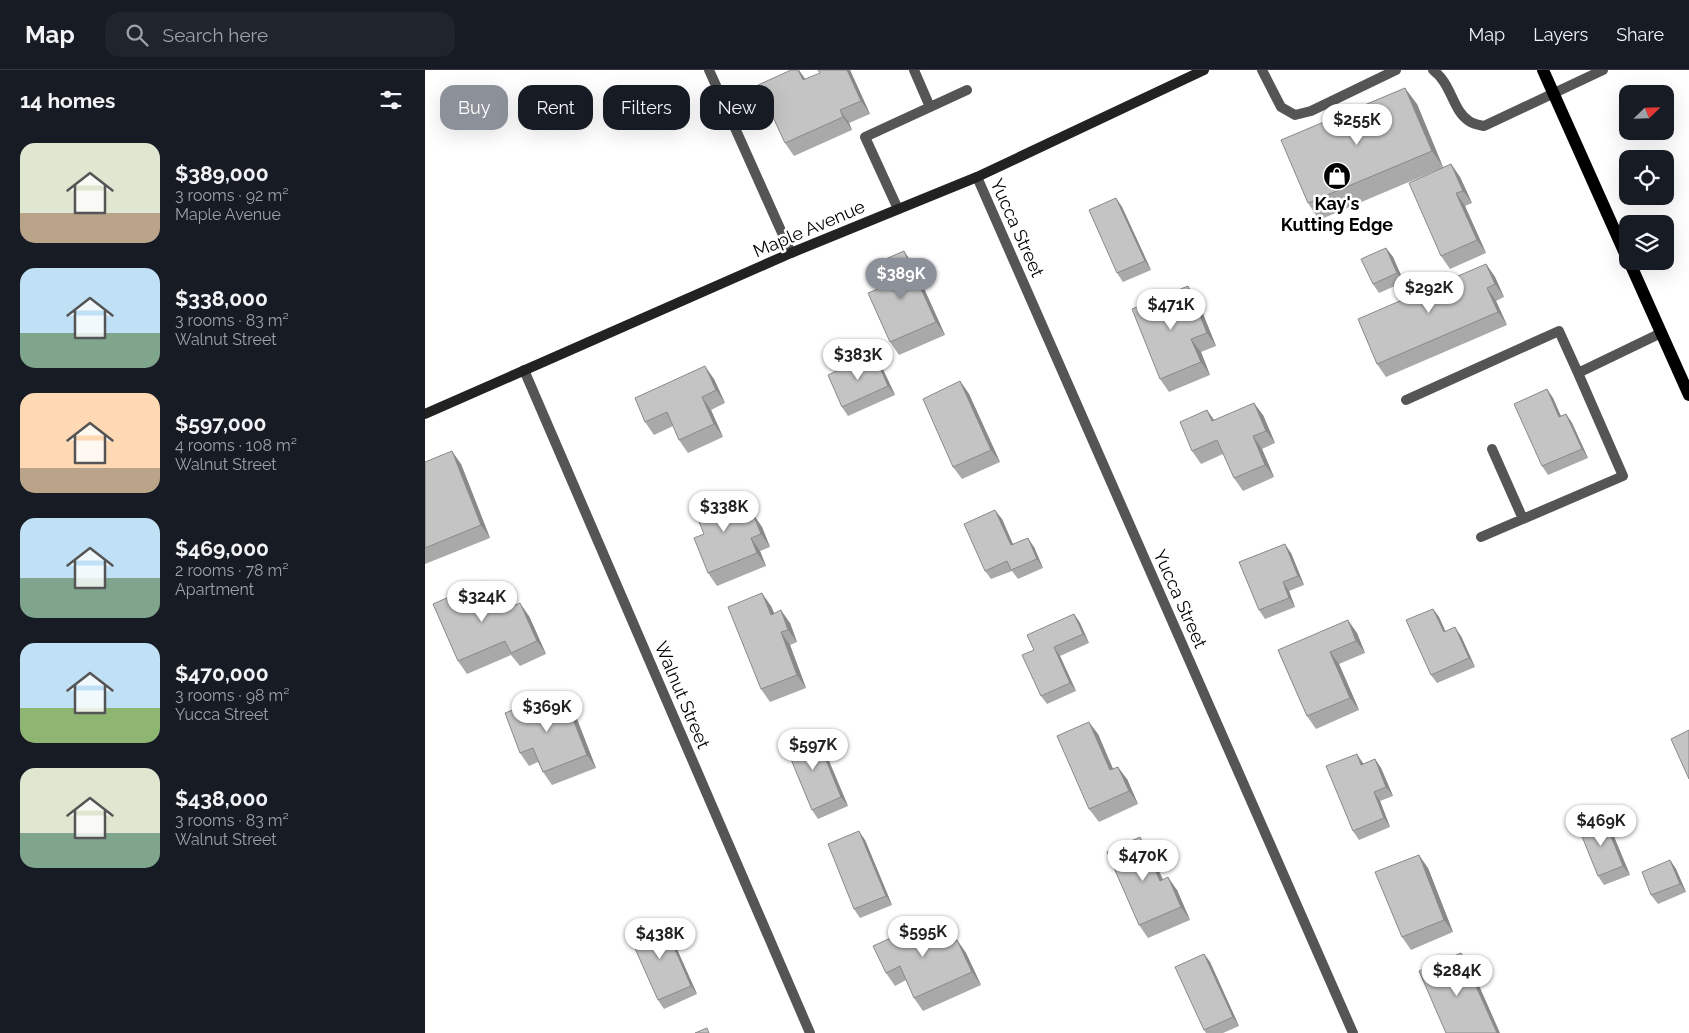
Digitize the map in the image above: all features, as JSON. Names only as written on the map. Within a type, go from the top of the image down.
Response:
[{"type":"main road","points":[[1543,70],[1619,240]]},
{"type":"main road","points":[[1633,270],[1689,395]]},
{"type":"street","points":[[709,70],[791,253]]},
{"type":"street","points":[[914,70],[930,107]]},
{"type":"street","name":"Maple Avenue","points":[[425,414],[791,253],[977,177],[1204,70]]},
{"type":"street","points":[[1262,70],[1281,107],[1295,115],[1311,111],[1396,70]]},
{"type":"street","points":[[1433,70],[1443,77],[1459,111],[1469,122],[1484,126],[1603,70]]},
{"type":"street","points":[[898,209],[865,136],[967,90]]},
{"type":"street","name":"Yucca Street","points":[[977,177],[1353,1033]]},
{"type":"street","points":[[1405,400],[1559,330],[1623,476],[1481,538]]},
{"type":"street","points":[[1578,372],[1661,333]]},
{"type":"street","name":"Walnut Street","points":[[525,370],[810,1033]]},
{"type":"street","points":[[1492,449],[1523,519]]},
{"type":"building","points":[[791,70],[798,70],[803,80],[820,73],[818,70],[847,70],[861,101],[840,110],[843,117],[785,143],[774,119],[774,85],[758,85]]},
{"type":"building","points":[[1405,88],[1432,151],[1308,203],[1281,140]]},
{"type":"building","points":[[1451,164],[1463,191],[1456,193],[1477,240],[1441,256],[1409,183]]},
{"type":"building","points":[[1116,198],[1145,261],[1117,273],[1089,210]]},
{"type":"building","points":[[1386,248],[1397,273],[1373,284],[1361,259]]},
{"type":"building","points":[[904,251],[936,322],[890,342],[868,293],[891,284],[881,261]]},
{"type":"building","points":[[1486,264],[1495,284],[1487,288],[1498,312],[1377,364],[1358,319]]},
{"type":"building","points":[[1188,286],[1207,333],[1191,339],[1201,362],[1160,379],[1132,309]]},
{"type":"building","points":[[874,354],[888,386],[842,407],[828,375]]},
{"type":"building","points":[[705,366],[716,390],[702,397],[714,424],[679,440],[667,412],[645,422],[635,398]]},
{"type":"building","points":[[960,381],[991,450],[953,467],[923,399]]},
{"type":"building","points":[[1547,389],[1559,417],[1566,414],[1582,449],[1542,466],[1514,404]]},
{"type":"building","points":[[1254,403],[1266,431],[1253,436],[1265,465],[1234,478],[1217,440],[1192,451],[1180,422],[1207,410],[1212,421]]},
{"type":"building","points":[[452,451],[481,525],[425,548],[425,462]]},
{"type":"building","points":[[730,492],[741,519],[753,514],[761,534],[751,538],[757,553],[708,573],[694,538],[704,534],[693,507]]},
{"type":"building","points":[[995,510],[1011,545],[1028,538],[1037,559],[1011,570],[1007,561],[985,571],[964,524]]},
{"type":"building","points":[[1285,544],[1298,576],[1283,582],[1289,598],[1259,610],[1239,562]]},
{"type":"building","points":[[486,581],[500,612],[520,603],[537,641],[511,653],[505,641],[458,661],[433,604]]},
{"type":"building","points":[[762,593],[771,615],[781,610],[788,630],[781,632],[797,675],[761,689],[728,607]]},
{"type":"building","points":[[1433,609],[1444,632],[1455,627],[1469,658],[1431,675],[1406,620]]},
{"type":"building","points":[[1074,614],[1083,634],[1054,647],[1070,683],[1041,696],[1022,655],[1034,650],[1027,635]]},
{"type":"building","points":[[1348,620],[1356,641],[1330,652],[1350,698],[1307,716],[1278,650]]},
{"type":"building","points":[[546,697],[550,707],[566,701],[587,755],[543,772],[533,748],[520,753],[505,713]]},
{"type":"building","points":[[1089,722],[1110,770],[1118,767],[1129,791],[1089,809],[1057,736]]},
{"type":"building","points":[[1689,730],[1689,779],[1671,739]]},
{"type":"building","points":[[815,733],[841,797],[812,810],[785,745]]},
{"type":"building","points":[[1357,754],[1361,765],[1375,759],[1386,787],[1374,792],[1384,818],[1353,831],[1326,766]]},
{"type":"building","points":[[1604,819],[1623,866],[1598,876],[1579,829]]},
{"type":"building","points":[[859,831],[886,896],[854,909],[828,844]]},
{"type":"building","points":[[1140,837],[1160,881],[1168,877],[1181,907],[1139,925],[1107,852]]},
{"type":"building","points":[[1419,855],[1444,920],[1402,937],[1375,872]]},
{"type":"building","points":[[1670,860],[1680,884],[1651,895],[1642,872]]},
{"type":"building","points":[[933,919],[946,946],[957,940],[972,972],[914,998],[900,966],[886,973],[873,946]]},
{"type":"building","points":[[662,920],[691,986],[658,1000],[629,935]]},
{"type":"building","points":[[1461,953],[1497,1033],[1446,1033],[1419,971]]},
{"type":"building","points":[[1204,954],[1233,1017],[1204,1030],[1175,967]]},
{"type":"building","points":[[707,1028],[709,1033],[695,1033]]},
{"type":"place","name":"Kay's Kutting Edge","points":[[1337,176]]}]
